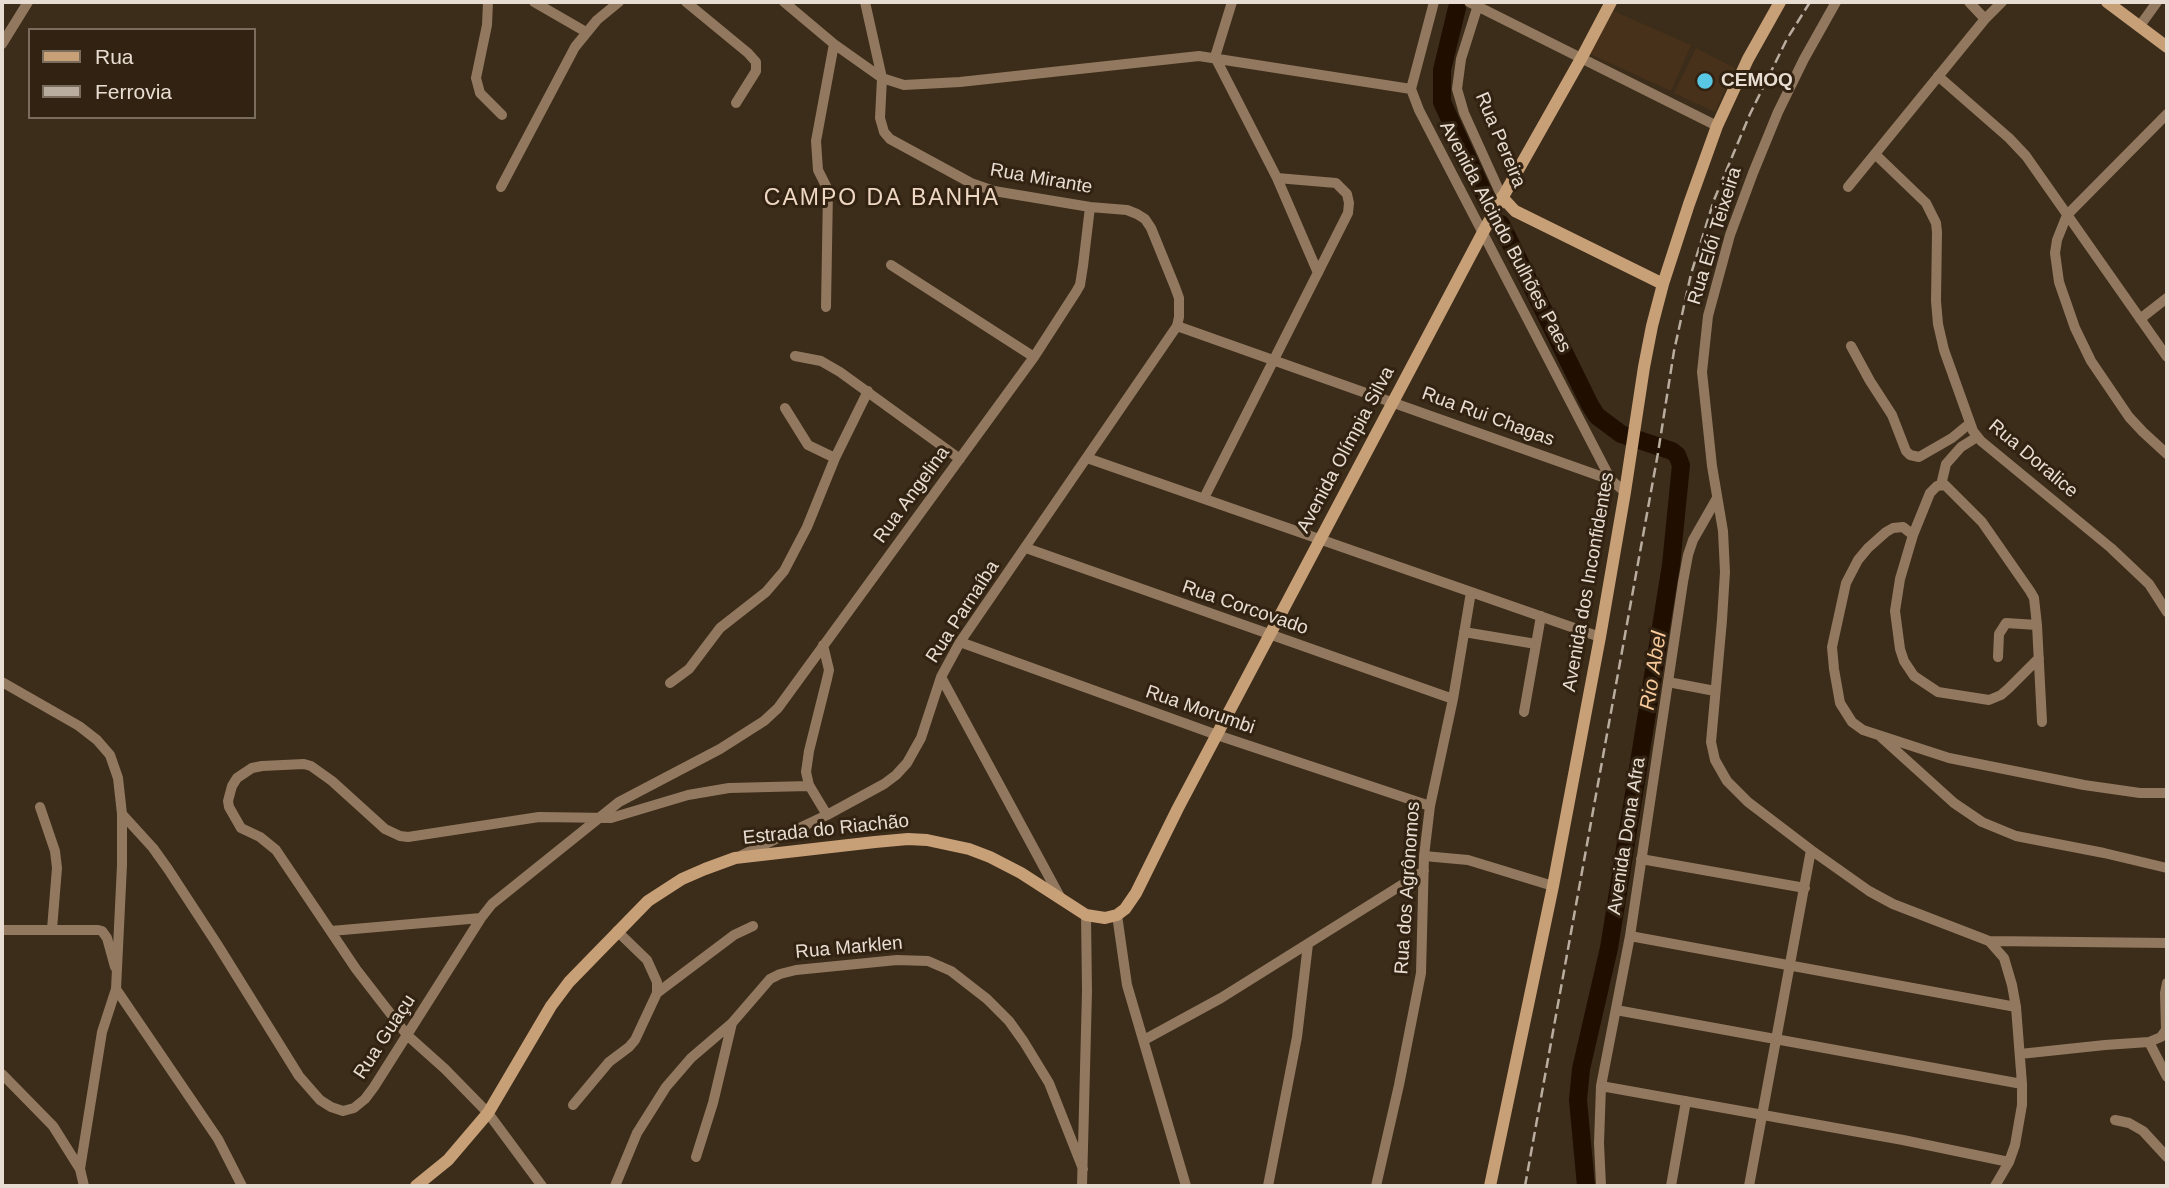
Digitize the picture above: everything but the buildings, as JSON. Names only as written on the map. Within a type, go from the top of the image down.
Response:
[{"type":"street","points":[[2,44],[28,2]]},
{"type":"street","points":[[488,2],[487,25],[476,78],[480,93],[502,115]]},
{"type":"street","points":[[534,2],[586,32]]},
{"type":"street","points":[[501,187],[575,47],[586,32],[619,2]]},
{"type":"street","points":[[686,2],[748,52],[756,62],[756,71],[736,103]]},
{"type":"street","points":[[784,2],[834,44],[882,78],[904,85],[934,85],[1185,57],[1215,57],[1411,89],[1434,2]]},
{"type":"street","name":"Rua Mirante","points":[[865,2],[882,78],[880,112],[881,123],[887,136],[971,183],[994,191],[1127,210],[1145,219],[1179,298],[1181,309],[1177,326]]},
{"type":"street","points":[[1232,2],[1215,57],[1277,178],[1318,273]]},
{"type":"street","name":"Avenida Olímpia Silva","points":[[1116,915],[1130,902],[1500,200],[1611,2]]},
{"type":"street","name":"Avenida dos Inconfidentes","points":[[1490,1186],[1553,886],[1600,638],[1644,367],[1663,284],[1717,126],[1748,59],[1780,2]]},
{"type":"street","name":"Rua Elói Teixeira","points":[[1836,2],[1778,112],[1743,198],[1713,292],[1704,345],[1702,372],[1709,443],[1723,531],[1725,572],[1723,620],[1710,733],[1712,752],[1727,781],[1748,802],[1869,891],[1893,904],[1989,941]]},
{"type":"street","points":[[1969,2],[1985,19]]},
{"type":"street","points":[[1848,187],[1985,19],[2002,2]]},
{"type":"street","points":[[2107,2],[2167,47]]},
{"type":"street","points":[[2139,27],[2157,2]]},
{"type":"street","points":[[1474,3],[1717,126]]},
{"type":"street","name":"Rua Pereira","points":[[1474,3],[1457,89],[1464,113],[1500,200],[1517,212],[1663,284]]},
{"type":"street","points":[[826,307],[828,190],[818,170],[816,141],[834,44]]},
{"type":"street","points":[[1938,76],[2026,156],[2167,357]]},
{"type":"street","name":"Avenida Alcindo Bulhões Paes","points":[[1411,89],[1426,126],[1486,227],[1611,480]]},
{"type":"street","points":[[2167,114],[2067,215],[2055,253],[2059,282],[2075,328],[2091,361],[2114,398],[2143,432],[2167,454]]},
{"type":"street","name":"Rua Doralice","points":[[1875,154],[1926,203],[1936,223],[1938,324],[1969,424],[1977,437],[2111,548],[2150,584],[2167,612]]},
{"type":"street","points":[[1204,498],[1349,213],[1347,194],[1336,183],[1277,178]]},
{"type":"street","name":"Rua Angelina","points":[[697,761],[738,738],[772,714],[1034,357],[1080,285],[1090,206]]},
{"type":"street","points":[[891,265],[1034,357]]},
{"type":"street","points":[[2140,319],[2167,298]]},
{"type":"street","name":"Rua Rui Chagas","points":[[1177,326],[1611,480],[1625,492]]},
{"type":"street","name":"Rua Parnaíba","points":[[735,858],[827,815],[884,784],[907,763],[921,738],[941,677],[960,642],[1177,326]]},
{"type":"street","points":[[1851,346],[1892,415],[1910,455],[1919,457],[1969,424]]},
{"type":"street","points":[[796,356],[821,361],[830,366],[960,459]]},
{"type":"street","points":[[670,683],[689,668],[720,628],[766,592],[784,571],[807,527],[835,458],[868,391]]},
{"type":"street","points":[[785,408],[808,444],[835,458]]},
{"type":"street","points":[[1977,437],[1961,447],[1946,464],[1941,485],[1930,493],[1913,535],[1898,587],[1895,611],[1900,649],[1904,662],[1914,676],[1938,692],[1989,700],[2001,695],[2039,658]]},
{"type":"street","points":[[1087,458],[1600,638]]},
{"type":"street","points":[[1941,485],[1949,488],[1982,522],[2034,598],[2042,722]]},
{"type":"street","name":"Avenida Dona Afra","points":[[1601,1186],[1601,1086],[1630,936],[1688,555],[1693,540],[1718,498]]},
{"type":"street","points":[[1913,535],[1903,527],[1894,528],[1878,538],[1858,560],[1846,583],[1832,647],[1836,691],[1852,722],[1881,737],[1950,758],[2095,787],[2140,793],[2167,793]]},
{"type":"street","name":"Rua Corcovado","points":[[1026,548],[1453,699]]},
{"type":"street","name":"Rua dos Agrônomos","points":[[1376,1186],[1421,973],[1424,856],[1430,806],[1453,699],[1471,592]]},
{"type":"street","points":[[1524,712],[1541,617]]},
{"type":"street","points":[[1998,656],[1999,634],[2007,623],[2037,625]]},
{"type":"street","points":[[1464,632],[1536,644]]},
{"type":"street","name":"Rua Morumbi","points":[[960,642],[1217,735],[1430,806]]},
{"type":"street","points":[[823,645],[828,670],[807,763],[807,779],[827,815]]},
{"type":"street","points":[[941,677],[1060,897]]},
{"type":"street","points":[[2,682],[79,726],[97,740],[110,755],[116,768],[122,814],[116,989],[102,1032],[80,1169]]},
{"type":"street","points":[[1668,682],[1715,691]]},
{"type":"street","points":[[1881,737],[1954,803],[1989,826],[2016,836],[2167,868]]},
{"type":"street","name":"Rua Guaçu","points":[[122,814],[168,869],[299,1076],[320,1100],[343,1111],[359,1105],[374,1087],[481,918],[502,895],[619,802],[697,761]]},
{"type":"street","points":[[542,1186],[488,1113],[407,1035],[356,969],[276,850],[260,837],[241,828],[229,807],[229,793],[237,778],[252,768],[262,766],[298,763],[312,766],[385,829],[404,837],[539,817],[611,818],[688,795],[729,788],[809,786]]},
{"type":"street","points":[[40,807],[55,851],[57,868],[52,929]]},
{"type":"street","name":"Estrada do Riachão","points":[[416,1186],[448,1160],[488,1113],[551,1006],[569,982],[648,901],[682,879],[735,858],[908,839],[927,840],[969,849],[990,857],[1021,873],[1086,915]]},
{"type":"street","points":[[1749,1186],[1811,850]]},
{"type":"street","points":[[1424,856],[1476,862],[1553,886]]},
{"type":"street","points":[[1642,859],[1805,888]]},
{"type":"street","points":[[1144,1040],[1221,998],[1424,871]]},
{"type":"street","points":[[1082,1186],[1087,991],[1086,915],[1099,918],[1116,915],[1127,985],[1186,1186]]},
{"type":"street","points":[[331,931],[481,918]]},
{"type":"street","points":[[657,993],[734,935],[753,926]]},
{"type":"street","points":[[2,930],[102,931],[107,938],[117,975]]},
{"type":"street","points":[[573,1105],[609,1062],[635,1040],[657,993],[657,982],[647,960],[617,931]]},
{"type":"street","points":[[1630,936],[2015,1007]]},
{"type":"street","points":[[1989,941],[2167,943]]},
{"type":"street","points":[[1989,941],[2006,963],[2015,1007],[2022,1084],[2021,1117],[2015,1145],[1995,1186]]},
{"type":"street","points":[[1268,1186],[1297,1037],[1308,944]]},
{"type":"street","name":"Rua Marklen","points":[[615,1186],[636,1133],[666,1087],[691,1058],[732,1023],[770,979],[788,971],[897,960],[928,961],[951,971],[987,999],[1009,1021],[1049,1083],[1083,1169]]},
{"type":"street","points":[[2020,1055],[2149,1042],[2161,1037],[2166,1031],[2167,983]]},
{"type":"street","points":[[116,989],[218,1139],[242,1186]]},
{"type":"street","points":[[1616,1010],[2022,1084]]},
{"type":"street","points":[[696,1157],[713,1103],[732,1023]]},
{"type":"street","points":[[2149,1042],[2167,1077]]},
{"type":"street","points":[[2,1074],[52,1126],[80,1169],[84,1186]]},
{"type":"street","points":[[1601,1086],[1903,1140],[2009,1162]]},
{"type":"street","points":[[1671,1186],[1686,1101]]},
{"type":"street","points":[[2115,1120],[2143,1130],[2167,1157]]},
{"type":"shaded area","points":[[1611,10],[1691,45],[1671,91],[1590,54]]},
{"type":"shaded area","name":"CEMOQ","points":[[1696,48],[1735,68],[1715,112],[1674,93]]},
{"type":"waterway","name":"Rio Abel","points":[[1457,8],[1442,70],[1442,102],[1488,203]]},
{"type":"waterway","name":"Rio Abel","points":[[1501,224],[1597,416],[1621,434],[1672,451],[1681,465],[1671,565],[1609,948],[1581,1069],[1578,1100],[1586,1186]]},
{"type":"railway","points":[[1525,1186],[1658,453],[1674,351],[1691,274],[1714,200],[1750,114],[1787,39],[1810,2]]},
{"type":"place","name":"CEMOQ","points":[[1705,81]]},
{"type":"district","name":"CAMPO DA BANHA","points":[[882,199]]}]
